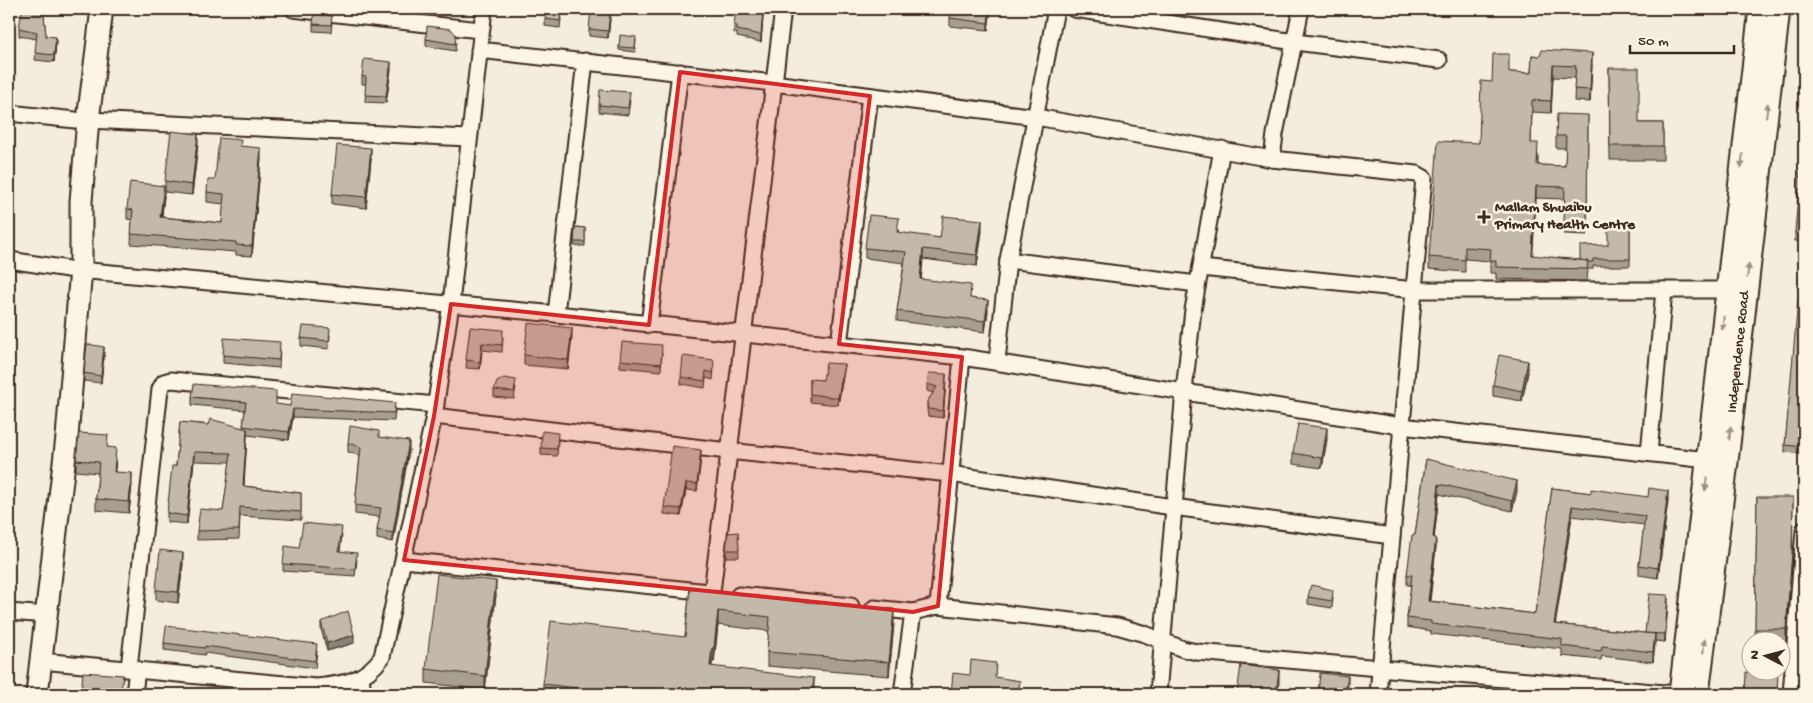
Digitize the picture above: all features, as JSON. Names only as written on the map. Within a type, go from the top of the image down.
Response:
[{"type":"main road","points":[[26,694],[80,220],[81,120],[88,9]]},
{"type":"main road","points":[[81,120],[102,9]]},
{"type":"main road","name":"Independence Road","points":[[1698,694],[1718,461],[1726,290],[1760,9]]},
{"type":"main road","name":"Independence Road","points":[[1678,694],[1718,461],[1779,9]]},
{"type":"main road","points":[[37,694],[67,437],[74,269]]},
{"type":"street","points":[[293,9],[480,30]]},
{"type":"street","points":[[41,661],[133,668],[263,688],[316,687],[345,684],[369,674],[382,657],[435,410],[451,304],[480,30],[484,9]]},
{"type":"street","points":[[712,592],[772,83],[783,9]]},
{"type":"street","points":[[997,361],[1008,260],[1056,9]]},
{"type":"street","points":[[1074,9],[1295,42],[1439,60]]},
{"type":"street","points":[[1272,159],[1275,134],[1301,9]]},
{"type":"street","points":[[479,50],[772,83],[1036,117],[1272,159],[1417,174],[1424,178],[1378,694]]},
{"type":"street","points":[[556,314],[585,61]]},
{"type":"street","points":[[649,325],[680,72]]},
{"type":"street","points":[[839,344],[870,96]]},
{"type":"street","points":[[9,113],[81,120],[468,138]]},
{"type":"street","points":[[1158,694],[1184,391],[1198,284],[1222,149]]},
{"type":"street","points":[[9,260],[74,269],[556,314],[997,361],[1401,426],[1718,461]]},
{"type":"street","points":[[1008,260],[1198,284]]},
{"type":"street","points":[[1201,268],[1415,290],[1726,290]]},
{"type":"street","points":[[1648,453],[1664,290]]},
{"type":"street","points":[[938,606],[962,357]]},
{"type":"street","points":[[134,694],[133,668],[160,389],[164,382],[171,380],[435,410],[728,451],[950,474],[1173,508],[1392,536]]},
{"type":"street","points":[[1791,694],[1801,609],[1804,530]]},
{"type":"street","points":[[404,560],[913,612],[938,606],[1117,626],[1197,652],[1678,694]]},
{"type":"street","points":[[9,612],[35,614]]},
{"type":"street","points":[[902,694],[913,612]]},
{"type":"street","points":[[361,677],[363,694]]},
{"type":"highlighted area","points":[[680,72],[870,96],[839,344],[962,357],[938,606],[913,612],[404,560],[434,416],[451,304],[649,325]]},
{"type":"building","points":[[23,9],[44,9],[46,36],[56,37],[54,55],[35,53],[37,32],[19,28]]},
{"type":"building","points":[[546,9],[561,9],[560,21],[545,19]]},
{"type":"building","points":[[736,9],[763,10],[761,35],[737,30],[737,26],[734,25]]},
{"type":"building","points":[[951,9],[990,9],[988,23],[950,18]]},
{"type":"building","points":[[591,10],[610,12],[608,31],[589,29]]},
{"type":"building","points":[[314,14],[332,16],[331,25],[313,24]]},
{"type":"building","points":[[427,26],[451,29],[456,35],[455,44],[426,39]]},
{"type":"building","points":[[620,35],[636,37],[635,48],[619,47]]},
{"type":"building","points":[[1542,50],[1592,53],[1590,90],[1574,89],[1576,66],[1553,65],[1551,101],[1532,100],[1531,143],[1538,143],[1537,165],[1565,166],[1566,136],[1556,136],[1557,114],[1588,115],[1587,223],[1564,222],[1565,187],[1536,186],[1532,255],[1588,261],[1587,269],[1496,267],[1496,261],[1490,261],[1491,249],[1465,247],[1465,260],[1429,257],[1438,141],[1479,143],[1481,81],[1492,82],[1493,54],[1509,54],[1509,72],[1531,73],[1532,55],[1540,56]]},
{"type":"building","points":[[364,59],[391,62],[386,96],[365,95],[366,77],[362,76]]},
{"type":"building","points":[[1609,68],[1639,68],[1639,123],[1663,123],[1663,146],[1610,146]]},
{"type":"building","points":[[600,90],[630,92],[628,108],[599,105]]},
{"type":"building","points":[[171,131],[198,134],[192,185],[165,181]]},
{"type":"building","points":[[219,138],[241,140],[240,146],[261,148],[252,246],[236,245],[236,242],[131,234],[133,210],[127,209],[130,182],[164,186],[160,217],[222,223],[224,194],[207,192],[208,180],[215,180]]},
{"type":"building","points":[[337,145],[371,148],[366,197],[332,194]]},
{"type":"building","points":[[1802,146],[1804,146],[1804,234],[1795,233]]},
{"type":"building","points":[[869,215],[899,218],[897,232],[940,238],[943,216],[982,220],[977,255],[923,249],[920,279],[971,285],[970,298],[988,300],[985,321],[897,311],[906,252],[865,248]]},
{"type":"building","points":[[1608,221],[1630,221],[1630,259],[1593,259],[1593,262],[1580,260],[1580,246],[1608,245]]},
{"type":"building","points":[[575,227],[585,228],[585,242],[574,242]]},
{"type":"building","points":[[1802,256],[1804,256],[1804,447],[1785,445]]},
{"type":"building","points":[[528,323],[572,328],[568,360],[524,355]]},
{"type":"building","points":[[303,326],[330,328],[329,341],[301,338]]},
{"type":"building","points":[[470,327],[503,330],[502,345],[482,343],[480,362],[466,360]]},
{"type":"building","points":[[224,338],[280,342],[279,360],[223,355]]},
{"type":"building","points":[[622,342],[662,345],[661,364],[620,360]]},
{"type":"building","points":[[87,344],[104,347],[101,376],[84,373]]},
{"type":"building","points":[[1499,355],[1528,361],[1522,391],[1493,385]]},
{"type":"building","points":[[683,356],[714,360],[713,373],[706,371],[705,381],[681,377]]},
{"type":"building","points":[[826,363],[844,364],[838,398],[810,394],[810,379],[823,380]]},
{"type":"building","points":[[929,373],[946,374],[943,411],[928,409],[927,402],[937,387],[927,384]]},
{"type":"building","points":[[504,378],[516,380],[514,392],[494,390],[497,382]]},
{"type":"building","points":[[194,384],[276,391],[276,404],[290,406],[292,393],[395,403],[394,413],[293,409],[289,432],[243,426],[246,402],[192,397]]},
{"type":"building","points":[[210,419],[247,429],[243,486],[301,493],[301,512],[240,507],[239,530],[197,531],[200,509],[223,511],[231,453],[194,452],[187,516],[167,513],[172,466],[176,466],[180,422],[208,425]]},
{"type":"building","points":[[1298,424],[1327,428],[1322,458],[1293,453]]},
{"type":"building","points":[[350,426],[379,431],[379,437],[409,441],[393,533],[377,530],[381,508],[355,505],[361,447],[348,443]]},
{"type":"building","points":[[542,431],[558,433],[557,449],[541,448]]},
{"type":"building","points":[[79,433],[108,435],[107,447],[116,448],[114,472],[132,473],[129,502],[96,499],[99,462],[76,460]]},
{"type":"building","points":[[672,446],[701,450],[697,484],[686,483],[681,509],[664,507]]},
{"type":"building","points":[[1426,459],[1517,481],[1512,501],[1439,484],[1433,537],[1436,538],[1428,601],[1535,614],[1552,488],[1591,493],[1591,489],[1648,497],[1649,488],[1668,491],[1658,568],[1639,565],[1645,516],[1572,506],[1554,624],[1655,634],[1653,652],[1602,646],[1601,651],[1562,646],[1562,639],[1431,624],[1431,621],[1407,618],[1412,575],[1407,575],[1412,535],[1415,535]]},
{"type":"building","points":[[1757,497],[1793,497],[1792,553],[1786,629],[1755,629]]},
{"type":"building","points":[[303,523],[342,527],[339,551],[357,553],[355,569],[283,564],[285,546],[299,548]]},
{"type":"building","points":[[738,532],[739,550],[726,550],[728,533]]},
{"type":"building","points":[[160,550],[183,553],[178,592],[156,590]]},
{"type":"building","points":[[437,574],[496,581],[485,676],[426,669]]},
{"type":"building","points":[[1311,585],[1333,590],[1332,601],[1308,597]]},
{"type":"building","points":[[690,588],[759,596],[758,598],[894,609],[889,662],[767,652],[770,617],[718,611],[710,666],[814,678],[812,694],[626,694],[543,684],[551,621],[685,637]]},
{"type":"building","points":[[1649,594],[1668,595],[1665,634],[1645,633]]},
{"type":"building","points":[[348,611],[354,635],[327,643],[321,622]]},
{"type":"building","points":[[166,626],[317,644],[315,661],[205,646],[205,648],[164,643]]},
{"type":"building","points":[[971,660],[996,663],[995,677],[1020,681],[1018,694],[951,694],[953,673],[970,675]]},
{"type":"building","points":[[1241,665],[1279,670],[1276,694],[1237,694]]},
{"type":"building","points":[[83,672],[123,675],[121,694],[81,694]]},
{"type":"building","points":[[1320,673],[1348,676],[1345,694],[1318,694]]},
{"type":"building","points":[[1802,674],[1804,675],[1804,694],[1801,694]]},
{"type":"building","points":[[1746,680],[1778,680],[1777,694],[1745,694]]},
{"type":"building","points":[[1486,690],[1539,694],[1486,694]]},
{"type":"place","name":"Mallam Shuaibu Primary Health Centre","points":[[1484,217]]}]
